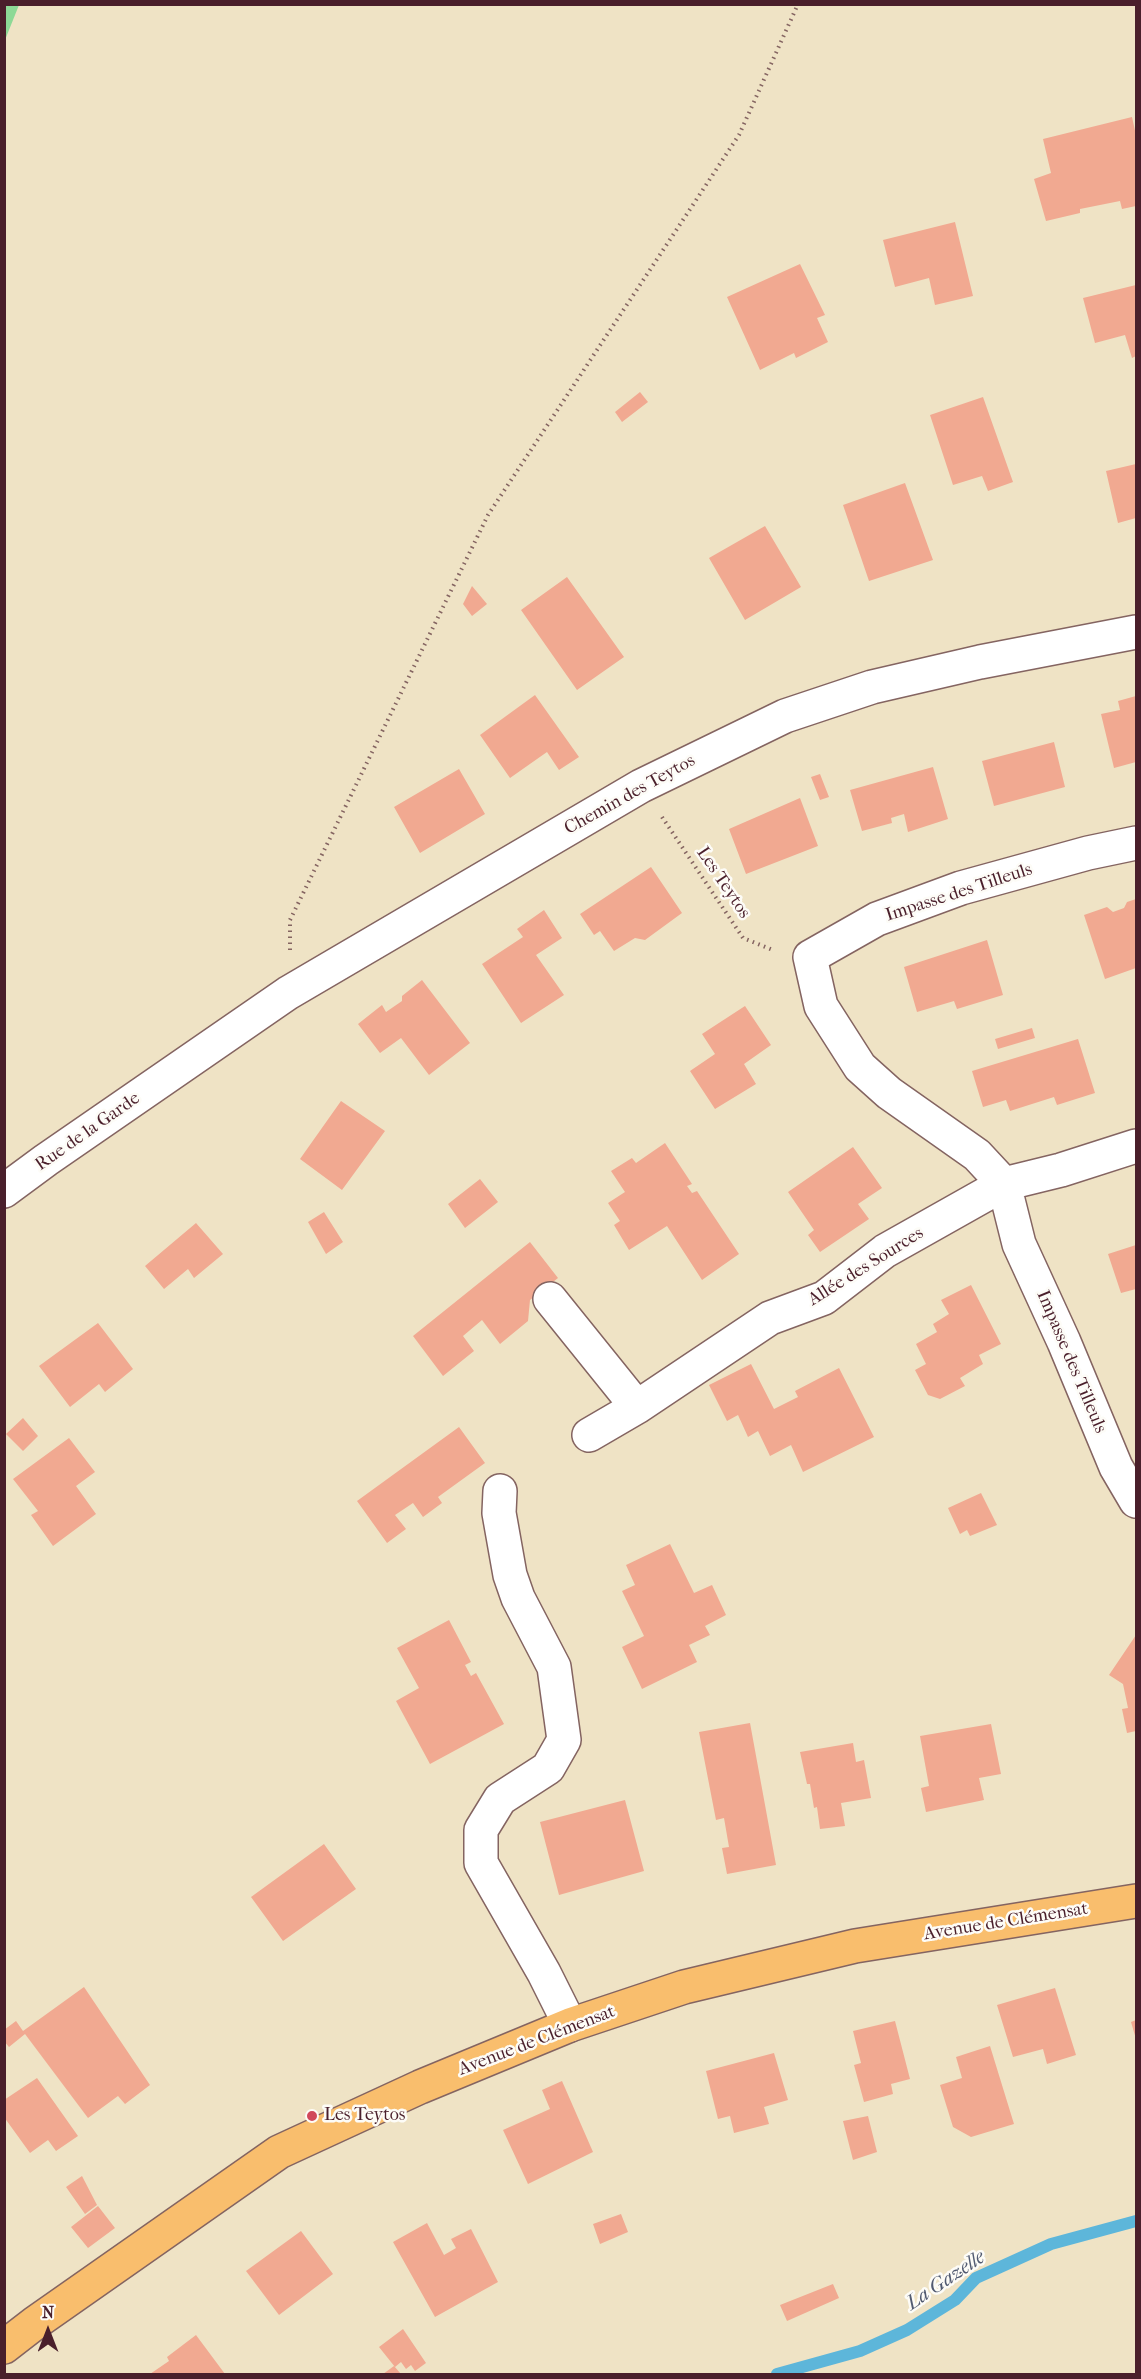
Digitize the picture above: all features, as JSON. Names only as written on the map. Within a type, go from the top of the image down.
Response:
[{"type":"main road","name":"Avenue de Clémensat","points":[[4,2348],[35,2323],[279,2152],[420,2087],[570,2025],[684,1987],[855,1946],[1137,1901]]},
{"type":"street","name":"Chemin des Teytos","points":[[172,1073],[288,993],[641,786],[785,716],[872,687],[980,662],[1137,632]]},
{"type":"street","name":"Impasse des Tilleuls","points":[[1137,843],[1088,853],[961,888],[877,919],[810,957],[821,1006],[860,1067],[890,1093],[977,1155],[1004,1184],[1018,1244],[1064,1342],[1116,1467],[1137,1501]]},
{"type":"street","name":"Rue de la Garde","points":[[4,1191],[172,1073]]},
{"type":"street","points":[[1004,1184],[1061,1170],[1137,1146]]},
{"type":"street","name":"Allée des Sources","points":[[589,1435],[636,1407],[770,1318],[824,1298],[885,1251],[1004,1184]]},
{"type":"street","points":[[550,1299],[636,1407]]},
{"type":"street","points":[[500,1491],[499,1513],[510,1575],[518,1598],[554,1667],[564,1740],[548,1768],[500,1799],[481,1830],[481,1863],[544,1973],[570,2025]]},
{"type":"path","points":[[288,993],[291,920],[488,514],[739,135],[798,4]]},
{"type":"path","name":"Les Teytos","points":[[641,786],[743,938],[777,952],[810,957]]},
{"type":"green space","points":[[4,5],[19,5],[5,40]]},
{"type":"building","points":[[1132,117],[1136,135],[1136,206],[1122,209],[1120,201],[1080,209],[1080,213],[1046,221],[1034,179],[1051,173],[1043,139]]},
{"type":"building","points":[[955,222],[973,296],[935,305],[929,278],[895,287],[883,240]]},
{"type":"building","points":[[800,264],[825,315],[817,318],[828,342],[796,358],[794,353],[760,370],[727,297]]},
{"type":"building","points":[[1136,285],[1136,356],[1132,358],[1125,335],[1095,343],[1083,298]]},
{"type":"building","points":[[640,392],[648,402],[622,422],[615,412]]},
{"type":"building","points":[[983,397],[1013,482],[988,491],[982,476],[953,485],[930,415]]},
{"type":"building","points":[[1136,464],[1136,518],[1118,523],[1106,471]]},
{"type":"building","points":[[905,483],[933,560],[869,581],[843,505]]},
{"type":"building","points":[[765,526],[801,587],[745,620],[709,558]]},
{"type":"building","points":[[567,577],[624,657],[577,690],[521,610]]},
{"type":"building","points":[[472,586],[487,604],[472,616],[463,604]]},
{"type":"building","points":[[535,695],[579,757],[559,770],[547,752],[510,778],[480,735]]},
{"type":"building","points":[[1136,696],[1136,762],[1114,768],[1101,714],[1120,710],[1118,701]]},
{"type":"building","points":[[1054,742],[1065,787],[994,806],[982,761]]},
{"type":"building","points":[[933,767],[948,819],[908,832],[904,814],[891,818],[892,823],[862,831],[850,790]]},
{"type":"building","points":[[459,769],[485,814],[420,853],[394,807]]},
{"type":"building","points":[[820,774],[829,797],[820,800],[811,777]]},
{"type":"building","points":[[800,798],[818,846],[746,874],[729,829]]},
{"type":"building","points":[[651,867],[682,913],[645,940],[635,938],[614,951],[600,931],[594,935],[580,914]]},
{"type":"building","points":[[1136,899],[1136,968],[1105,979],[1084,915],[1107,907],[1113,912],[1124,908],[1127,902]]},
{"type":"building","points":[[544,910],[562,938],[536,955],[564,995],[521,1023],[482,964],[523,937],[517,929]]},
{"type":"building","points":[[987,940],[1003,995],[957,1009],[954,1001],[917,1012],[904,967]]},
{"type":"building","points":[[422,980],[470,1043],[429,1075],[401,1038],[380,1053],[358,1024],[382,1005],[386,1012],[402,1001],[402,996]]},
{"type":"building","points":[[745,1006],[771,1045],[744,1064],[756,1084],[715,1109],[690,1071],[715,1054],[702,1034]]},
{"type":"building","points":[[1032,1028],[1035,1038],[998,1049],[995,1039]]},
{"type":"building","points":[[1078,1039],[1095,1093],[1057,1105],[1054,1097],[1010,1111],[1006,1100],[983,1107],[972,1071]]},
{"type":"building","points":[[341,1101],[385,1131],[342,1190],[300,1159]]},
{"type":"building","points":[[665,1143],[692,1184],[687,1186],[692,1193],[697,1191],[739,1254],[702,1280],[667,1226],[629,1250],[614,1225],[620,1221],[608,1203],[625,1192],[611,1171],[632,1158],[636,1163]]},
{"type":"building","points":[[853,1147],[882,1188],[858,1204],[869,1219],[820,1252],[808,1235],[814,1230],[788,1192]]},
{"type":"building","points":[[480,1179],[498,1202],[465,1228],[448,1204]]},
{"type":"building","points":[[324,1212],[343,1242],[326,1254],[308,1222]]},
{"type":"building","points":[[196,1223],[223,1254],[194,1278],[188,1269],[164,1289],[145,1266]]},
{"type":"building","points":[[530,1242],[558,1278],[530,1300],[528,1321],[500,1344],[482,1320],[463,1336],[474,1351],[443,1376],[413,1336]]},
{"type":"building","points":[[1136,1245],[1136,1289],[1121,1293],[1108,1254]]},
{"type":"building","points":[[971,1285],[1001,1344],[979,1355],[983,1364],[960,1378],[965,1386],[940,1399],[928,1395],[915,1370],[926,1364],[916,1344],[937,1332],[933,1324],[949,1314],[941,1300]]},
{"type":"building","points":[[98,1323],[133,1369],[105,1392],[99,1384],[70,1407],[39,1366]]},
{"type":"building","points":[[751,1364],[774,1409],[798,1397],[795,1391],[839,1368],[874,1437],[803,1472],[791,1445],[770,1456],[758,1431],[748,1437],[738,1415],[727,1421],[709,1385]]},
{"type":"building","points":[[23,1418],[38,1436],[23,1451],[6,1434]]},
{"type":"building","points":[[459,1427],[485,1463],[438,1497],[442,1503],[423,1517],[413,1503],[395,1515],[406,1529],[387,1543],[357,1501]]},
{"type":"building","points":[[69,1438],[95,1472],[76,1486],[96,1514],[53,1546],[31,1515],[38,1511],[13,1479]]},
{"type":"building","points":[[981,1493],[997,1525],[970,1536],[967,1530],[960,1534],[948,1508]]},
{"type":"building","points":[[670,1544],[694,1593],[712,1585],[726,1615],[705,1626],[710,1635],[689,1645],[697,1662],[642,1689],[622,1647],[644,1636],[622,1591],[635,1585],[626,1565]]},
{"type":"building","points":[[449,1620],[471,1662],[465,1665],[471,1676],[476,1673],[504,1724],[430,1764],[396,1701],[419,1688],[397,1648]]},
{"type":"building","points":[[1136,1635],[1136,1731],[1127,1733],[1122,1709],[1128,1708],[1123,1684],[1109,1675]]},
{"type":"building","points":[[750,1723],[776,1865],[727,1874],[722,1848],[729,1847],[724,1818],[716,1820],[699,1732]]},
{"type":"building","points":[[991,1724],[1001,1774],[979,1778],[984,1800],[926,1812],[921,1788],[929,1786],[920,1736]]},
{"type":"building","points":[[853,1743],[856,1762],[864,1760],[871,1798],[841,1803],[845,1826],[820,1829],[817,1807],[814,1808],[810,1784],[807,1784],[800,1752]]},
{"type":"building","points":[[625,1800],[644,1871],[559,1895],[540,1822]]},
{"type":"building","points":[[324,1844],[356,1889],[283,1941],[251,1897]]},
{"type":"building","points":[[84,1987],[150,2085],[125,2104],[118,2096],[88,2118],[25,2034],[9,2047],[4,2041],[4,2030],[16,2021],[23,2031]]},
{"type":"building","points":[[1055,1988],[1076,2055],[1047,2064],[1043,2049],[1013,2057],[997,2005]]},
{"type":"building","points":[[1136,2020],[1136,2039],[1131,2022]]},
{"type":"building","points":[[895,2021],[910,2079],[891,2084],[893,2094],[864,2102],[854,2065],[861,2063],[853,2031]]},
{"type":"building","points":[[990,2046],[1014,2124],[971,2137],[953,2127],[940,2085],[962,2078],[956,2057]]},
{"type":"building","points":[[774,2053],[788,2100],[764,2107],[769,2124],[734,2133],[730,2116],[718,2119],[706,2071]]},
{"type":"building","points":[[37,2078],[78,2136],[56,2151],[48,2140],[30,2153],[4,2117],[4,2100]]},
{"type":"building","points":[[562,2081],[593,2152],[528,2184],[503,2130],[550,2109],[542,2090]]},
{"type":"building","points":[[868,2116],[877,2152],[853,2160],[843,2121]]},
{"type":"building","points":[[82,2176],[97,2205],[85,2214],[66,2187]]},
{"type":"building","points":[[98,2206],[115,2228],[88,2248],[71,2227]]},
{"type":"building","points":[[621,2214],[628,2232],[600,2244],[593,2224]]},
{"type":"building","points":[[427,2223],[444,2255],[456,2248],[451,2239],[471,2229],[498,2282],[435,2317],[393,2242]]},
{"type":"building","points":[[301,2231],[333,2274],[279,2315],[246,2271]]},
{"type":"building","points":[[833,2284],[839,2298],[787,2321],[780,2305]]},
{"type":"building","points":[[403,2329],[426,2363],[415,2371],[411,2365],[406,2369],[401,2362],[395,2367],[379,2347]]},
{"type":"building","points":[[196,2335],[225,2374],[150,2374],[169,2361],[167,2357]]},
{"type":"building","points":[[394,2366],[401,2374],[383,2374]]},
{"type":"waterway","name":"La Gazelle","points":[[777,2374],[860,2351],[907,2330],[955,2300],[976,2278],[1051,2244],[1136,2221]]},
{"type":"place","name":"Les Teytos","points":[[312,2116]]}]
